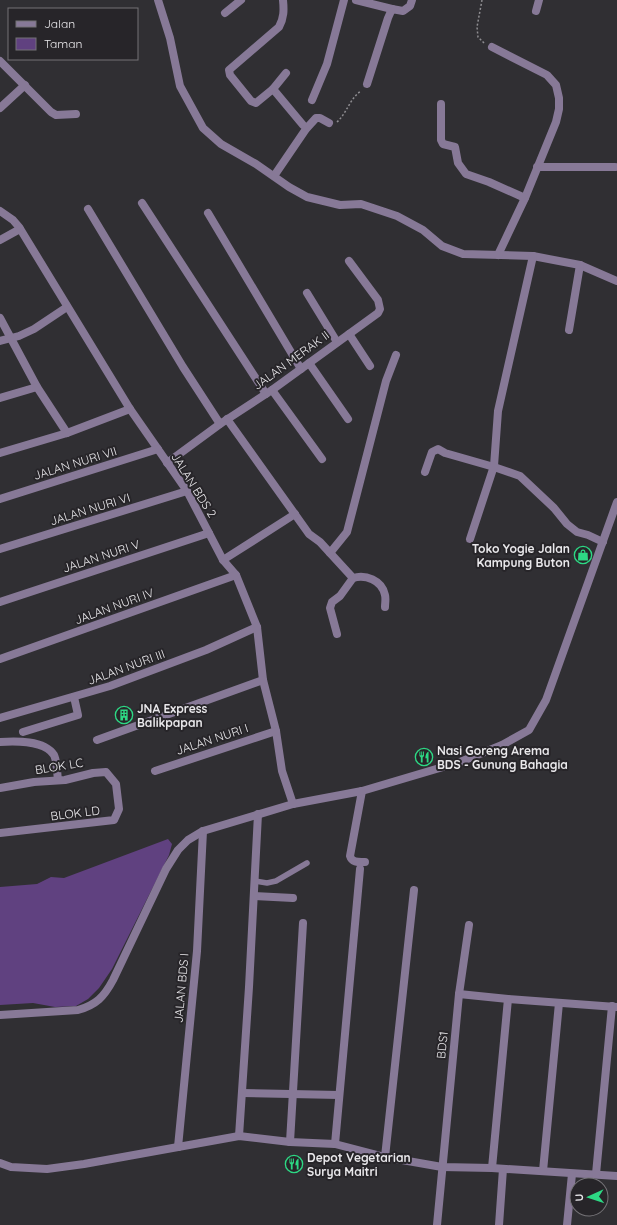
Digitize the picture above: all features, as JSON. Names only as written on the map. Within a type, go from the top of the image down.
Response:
[{"type":"street","points":[[158,0],[170,38],[180,86],[203,128],[221,144],[256,164],[289,188],[307,197],[340,205],[361,204],[397,216],[423,230],[442,246],[463,254],[533,256],[580,265],[617,281]]},
{"type":"street","points":[[225,13],[241,0]]},
{"type":"street","points":[[283,0],[283,20],[279,27],[229,70],[230,74],[251,101],[256,103],[273,89],[286,72]]},
{"type":"street","points":[[312,100],[326,64],[344,0]]},
{"type":"street","points":[[356,0],[403,11],[410,6],[412,0]]},
{"type":"street","points":[[536,11],[539,0]]},
{"type":"street","points":[[368,84],[392,9]]},
{"type":"street","points":[[492,47],[547,75],[556,85],[559,98],[559,109],[556,122],[525,198],[498,255]]},
{"type":"street","points":[[0,61],[50,112],[56,115],[76,114]]},
{"type":"street","points":[[0,108],[25,85]]},
{"type":"street","points":[[273,89],[303,125]]},
{"type":"street","points":[[441,104],[441,140],[443,144],[455,147],[460,168],[466,174],[489,182],[525,198]]},
{"type":"street","points":[[274,176],[306,129],[316,118],[320,118],[329,123]]},
{"type":"street","points":[[537,167],[615,167]]},
{"type":"street","points":[[142,204],[269,392],[322,458]]},
{"type":"street","points":[[88,209],[183,367],[309,534],[320,542],[353,578]]},
{"type":"street","name":"JALAN BDS 2","points":[[0,211],[13,220],[20,228],[67,308],[130,409],[187,491],[223,560],[236,575],[257,626],[263,680],[276,731],[282,771],[293,804]]},
{"type":"street","points":[[208,213],[301,369]]},
{"type":"street","points":[[0,240],[20,228]]},
{"type":"street","points":[[470,539],[494,466],[498,412],[533,256]]},
{"type":"street","name":"JALAN MERAK II","points":[[167,463],[223,422],[269,392],[378,313],[380,309],[378,300],[349,261]]},
{"type":"street","points":[[570,330],[580,265]]},
{"type":"street","points":[[307,293],[337,342]]},
{"type":"street","points":[[0,341],[19,336],[34,329],[67,308]]},
{"type":"street","points":[[0,318],[37,387],[67,433]]},
{"type":"street","points":[[349,334],[370,366]]},
{"type":"street","points":[[330,553],[347,532],[386,381],[396,355]]},
{"type":"street","points":[[309,363],[348,419]]},
{"type":"street","points":[[0,398],[37,387]]},
{"type":"street","points":[[0,453],[67,433],[130,409]]},
{"type":"street","name":"JALAN NURI VII","points":[[0,499],[158,449]]},
{"type":"street","points":[[425,472],[432,452],[438,449],[445,453],[494,466],[520,476],[554,508],[566,524],[577,532],[603,542]]},
{"type":"street","name":"JALAN NURI VI","points":[[0,549],[187,491]]},
{"type":"street","points":[[0,1016],[78,1010],[98,1002],[107,991],[113,980],[166,869],[178,850],[188,840],[203,831],[293,804],[362,791],[460,762],[502,745],[529,730],[546,700],[617,502]]},
{"type":"street","points":[[223,560],[295,514]]},
{"type":"street","name":"JALAN NURI V","points":[[0,602],[209,533]]},
{"type":"street","name":"JALAN NURI IV","points":[[0,659],[236,575]]},
{"type":"street","points":[[337,634],[330,608],[332,602],[340,596],[353,578],[360,576],[368,577],[381,586],[385,594],[385,607]]},
{"type":"street","name":"JALAN NURI III","points":[[0,718],[110,686],[206,650],[257,626]]},
{"type":"street","points":[[97,740],[263,680]]},
{"type":"street","points":[[23,732],[78,715],[74,697]]},
{"type":"street","name":"JALAN NURI I","points":[[155,771],[276,731]]},
{"type":"street","points":[[0,742],[22,741],[46,746],[54,756],[58,780]]},
{"type":"street","name":"BLOK LC","points":[[0,788],[34,782],[58,780],[93,772],[106,772],[116,784]]},
{"type":"street","name":"BLOK LD","points":[[0,833],[114,820],[119,809],[116,784]]},
{"type":"street","points":[[362,791],[350,859],[353,861],[365,862]]},
{"type":"street","points":[[239,1136],[249,988],[258,814]]},
{"type":"street","name":"JALAN BDS I","points":[[178,1147],[197,951],[203,831]]},
{"type":"street","points":[[335,1144],[360,869]]},
{"type":"street","points":[[385,1156],[414,890]]},
{"type":"street","points":[[254,896],[293,898]]},
{"type":"street","points":[[290,1142],[303,923]]},
{"type":"street","name":"BDS1","points":[[437,1225],[459,994],[469,925]]},
{"type":"street","points":[[459,994],[508,999],[614,1006],[596,1174]]},
{"type":"street","points":[[492,1168],[508,999]]},
{"type":"street","points":[[543,1171],[560,1003]]},
{"type":"street","points":[[242,1093],[339,1095]]},
{"type":"street","points":[[0,1163],[11,1167],[47,1169],[84,1164],[239,1136],[290,1142],[335,1144],[385,1156],[442,1167],[492,1168],[617,1176]]},
{"type":"street","points":[[499,1225],[503,1169]]},
{"type":"street","points":[[567,1225],[572,1174]]},
{"type":"lane","points":[[255,881],[267,883],[276,881],[307,863]]},
{"type":"path","points":[[482,0],[477,26],[478,37],[485,44],[492,47]]},
{"type":"path","points":[[329,123],[339,121],[356,94],[364,89],[368,84]]},
{"type":"green space","points":[[168,839],[172,844],[169,855],[112,969],[99,988],[88,999],[76,1006],[55,1007],[33,1003],[0,1005],[0,887],[37,884],[51,877],[64,878]]},
{"type":"place","name":"Toko Yogie Jalan Kampung Buton","points":[[583,555]]},
{"type":"place","name":"JNA Express Balikpapan","points":[[124,715]]},
{"type":"place","name":"Nasi Goreng Arema BDS - Gunung Bahagia","points":[[424,757]]},
{"type":"place","name":"Depot Vegetarian Surya Maitri","points":[[294,1164]]}]
